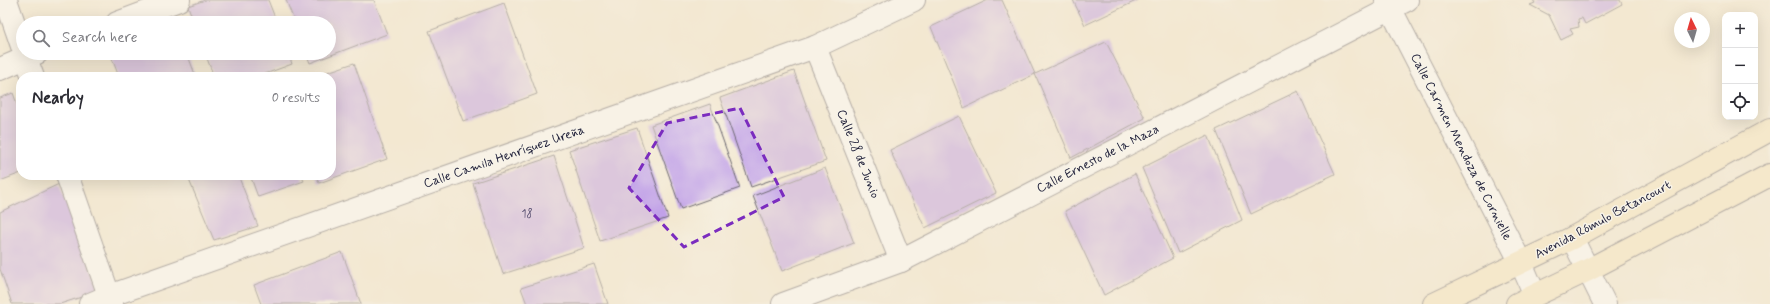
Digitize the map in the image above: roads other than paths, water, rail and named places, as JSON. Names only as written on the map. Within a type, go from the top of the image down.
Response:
[{"type":"main road","name":"Avenida Rómulo Betancourt","points":[[1434,304],[1572,238],[1770,130]]},
{"type":"main road","points":[[1526,300],[1588,270],[1770,175]]},
{"type":"street","points":[[6,0],[16,25]]},
{"type":"street","points":[[136,16],[178,0]]},
{"type":"street","name":"Calle Camila Henríquez Ureña","points":[[104,301],[815,47],[914,0]]},
{"type":"street","name":"Calle Ernesto de la Maza","points":[[783,304],[901,261],[1394,3]]},
{"type":"street","name":"Calle Carmen Mendoza de Cornielle","points":[[1394,3],[1521,263],[1526,300]]},
{"type":"street","name":"Calle 28 de Junio","points":[[815,47],[901,261]]},
{"type":"street","points":[[0,69],[24,60]]},
{"type":"street","points":[[68,180],[104,301]]},
{"type":"street","points":[[1572,238],[1605,304]]}]
